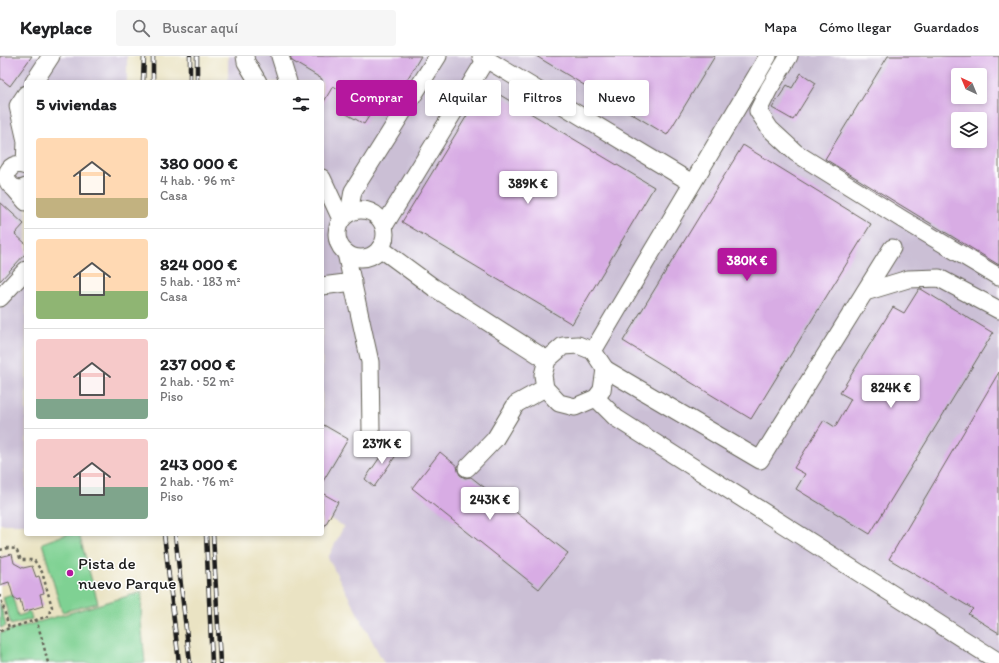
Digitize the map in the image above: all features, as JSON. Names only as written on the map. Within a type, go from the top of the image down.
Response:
[{"type":"lane","points":[[35,80],[51,56]]},
{"type":"lane","points":[[245,56],[246,62],[257,80]]},
{"type":"lane","points":[[280,56],[287,80]]},
{"type":"lane","points":[[438,56],[353,191],[345,216],[337,228],[337,237],[340,246],[346,253],[355,257],[364,258],[373,255],[380,248],[384,240],[384,226],[483,58],[692,183]]},
{"type":"lane","points":[[593,351],[768,56]]},
{"type":"lane","points":[[788,56],[758,111],[770,129],[796,153],[999,277]]},
{"type":"lane","points":[[24,97],[18,106],[24,132]]},
{"type":"lane","points":[[24,165],[15,165],[8,171],[6,176],[7,181],[20,188],[24,197]]},
{"type":"lane","points":[[324,181],[345,216]]},
{"type":"lane","points":[[345,216],[357,210],[367,210],[375,215],[384,226]]},
{"type":"lane","points":[[380,248],[433,286],[547,360]]},
{"type":"lane","points":[[605,369],[602,390],[596,398],[575,407],[559,403],[545,388],[543,375],[547,360],[564,346],[578,345],[593,351],[605,369],[760,460],[892,248]]},
{"type":"lane","points":[[346,253],[370,362],[371,431]]},
{"type":"lane","points":[[0,298],[24,272]]},
{"type":"lane","points":[[865,292],[908,279],[939,278],[999,310]]},
{"type":"lane","points":[[324,286],[353,282]]},
{"type":"lane","points":[[467,468],[494,440],[516,404],[545,388]]},
{"type":"lane","points":[[596,398],[616,418],[999,662]]},
{"type":"path","points":[[0,550],[8,548],[16,549],[21,560],[34,560],[42,572],[52,607],[49,616],[0,631]]},
{"type":"path","points":[[0,595],[9,628]]},
{"type":"path","points":[[36,620],[48,663]]},
{"type":"shaded area","points":[[0,56],[127,56],[127,80],[24,80],[24,524],[0,524]]},
{"type":"shaded area","points":[[228,56],[999,56],[999,663],[384,663],[328,558],[344,526],[324,516],[324,80],[228,80]]},
{"type":"green space","name":"Pista de nuevo Parque","points":[[61,536],[80,536],[98,603],[62,612],[42,543]]},
{"type":"green space","points":[[142,592],[141,620],[145,663],[0,663],[0,633]]},
{"type":"green space","points":[[12,594],[18,616],[30,612],[32,619],[11,625],[3,597]]},
{"type":"green space","points":[[0,603],[6,626],[0,628]]},
{"type":"building","points":[[0,56],[32,56],[10,86],[0,78]]},
{"type":"building","points":[[290,56],[421,56],[407,80],[336,80],[336,88],[333,86],[324,102],[324,80],[292,61]]},
{"type":"building","points":[[536,56],[715,56],[667,135],[635,116],[649,116],[649,80],[584,80],[584,85]]},
{"type":"building","points":[[888,56],[999,56],[999,265],[825,159]]},
{"type":"building","points":[[801,73],[816,83],[793,120],[772,108],[787,85],[792,88]]},
{"type":"building","points":[[501,96],[509,100],[509,116],[535,116],[654,187],[572,324],[402,222],[467,116],[501,116]]},
{"type":"building","points":[[350,116],[369,116],[364,124]]},
{"type":"building","points":[[743,145],[871,224],[751,419],[623,341]]},
{"type":"building","points":[[0,202],[24,224],[15,234],[24,242],[24,255],[0,281]]},
{"type":"building","points":[[919,289],[993,333],[870,534],[796,489],[805,474],[794,468],[824,420],[835,427],[851,399],[840,393],[893,307],[904,313]]},
{"type":"building","points":[[999,372],[999,633],[968,614],[973,609],[889,559]]},
{"type":"building","points":[[324,425],[348,439],[324,480]]},
{"type":"building","points":[[389,444],[399,451],[374,487],[365,479]]},
{"type":"building","points":[[440,452],[457,466],[460,475],[465,478],[471,477],[568,553],[539,589],[412,488]]},
{"type":"building","points":[[324,494],[338,502],[324,527]]},
{"type":"building","points":[[12,554],[14,563],[23,568],[32,566],[36,577],[39,576],[44,593],[40,594],[43,606],[23,612],[20,599],[14,599],[9,582],[0,585],[0,557]]},
{"type":"railway","points":[[143,80],[144,56]]},
{"type":"railway","points":[[153,56],[153,80]]},
{"type":"railway","points":[[190,56],[190,80]]},
{"type":"railway","points":[[197,56],[197,80]]},
{"type":"railway","points":[[164,536],[179,663]]},
{"type":"railway","points":[[175,536],[190,663]]},
{"type":"railway","points":[[206,536],[212,663]]},
{"type":"railway","points":[[213,536],[220,663]]},
{"type":"place","name":"Pista de nuevo Parque","points":[[70,573]]}]
